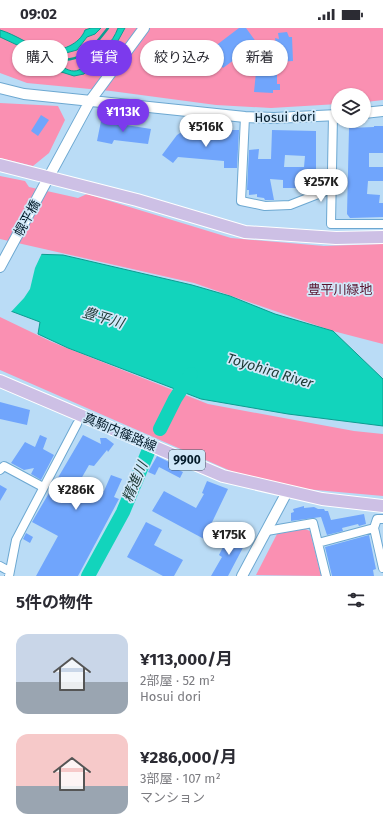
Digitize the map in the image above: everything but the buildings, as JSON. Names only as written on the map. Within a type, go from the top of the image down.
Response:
[{"type":"main road","points":[[0,165],[137,200],[245,232],[336,238],[383,237]]},
{"type":"main road","name":"真駒内篠路線","points":[[0,381],[223,476],[322,499],[383,506]]},
{"type":"street","name":"幌平橋","points":[[0,267],[90,101],[144,28]]},
{"type":"street","name":"Hosui dori","points":[[0,88],[13,93],[245,117],[274,118],[331,115]]},
{"type":"street","points":[[371,112],[383,111]]},
{"type":"street","points":[[245,117],[241,201],[265,206],[290,205],[331,189]]},
{"type":"street","points":[[335,128],[331,189],[331,224],[383,224]]},
{"type":"street","points":[[0,566],[9,574],[16,540],[42,487],[77,424]]},
{"type":"street","points":[[0,470],[4,466],[42,487]]},
{"type":"street","points":[[242,576],[287,492]]},
{"type":"street","points":[[383,519],[377,519],[374,528],[383,568]]},
{"type":"street","points":[[267,531],[313,523],[326,576]]},
{"type":"street","points":[[318,542],[374,528]]},
{"type":"green space","points":[[0,28],[383,28],[383,100],[371,101],[371,88],[331,88],[331,104],[271,108],[216,105],[111,91],[27,83],[0,73]]},
{"type":"green space","points":[[0,103],[58,106],[65,120],[49,153],[33,166],[0,158]]},
{"type":"green space","name":"豊平川緑地","points":[[0,176],[25,181],[29,187],[78,198],[87,194],[231,238],[324,246],[383,244],[383,344],[333,331],[194,283],[0,239]]},
{"type":"green space","points":[[0,317],[52,342],[208,404],[354,431],[383,434],[383,496],[305,489],[240,475],[0,370]]},
{"type":"green space","points":[[305,529],[310,531],[321,576],[256,575],[277,534]]},
{"type":"water","points":[[91,28],[101,28],[95,34],[87,37],[85,40],[78,40],[83,35],[85,30]]},
{"type":"water","points":[[118,28],[125,28],[118,40],[111,40]]},
{"type":"water","points":[[0,30],[22,40],[12,40],[12,43],[0,37]]},
{"type":"water","points":[[76,41],[76,50],[68,52],[68,46]]},
{"type":"water","points":[[68,70],[76,71],[76,76],[68,74]]},
{"type":"water","points":[[0,253],[63,255],[192,285],[230,296],[275,314],[333,331],[383,379],[383,426],[288,414],[201,399],[68,348],[38,334],[40,322],[0,307]]},
{"type":"pier","points":[[0,251],[42,253],[35,268],[30,289],[10,313],[0,309]]},
{"type":"waterway","points":[[68,60],[84,54],[97,42],[108,28]]},
{"type":"waterway","name":"精進川","points":[[160,429],[175,399],[191,374]]},
{"type":"waterway","name":"精進川","points":[[88,576],[123,512],[148,452]]},
{"type":"water label","name":"豊平川","points":[[103,318]]},
{"type":"water label","name":"Toyohira River","points":[[270,371]]}]
